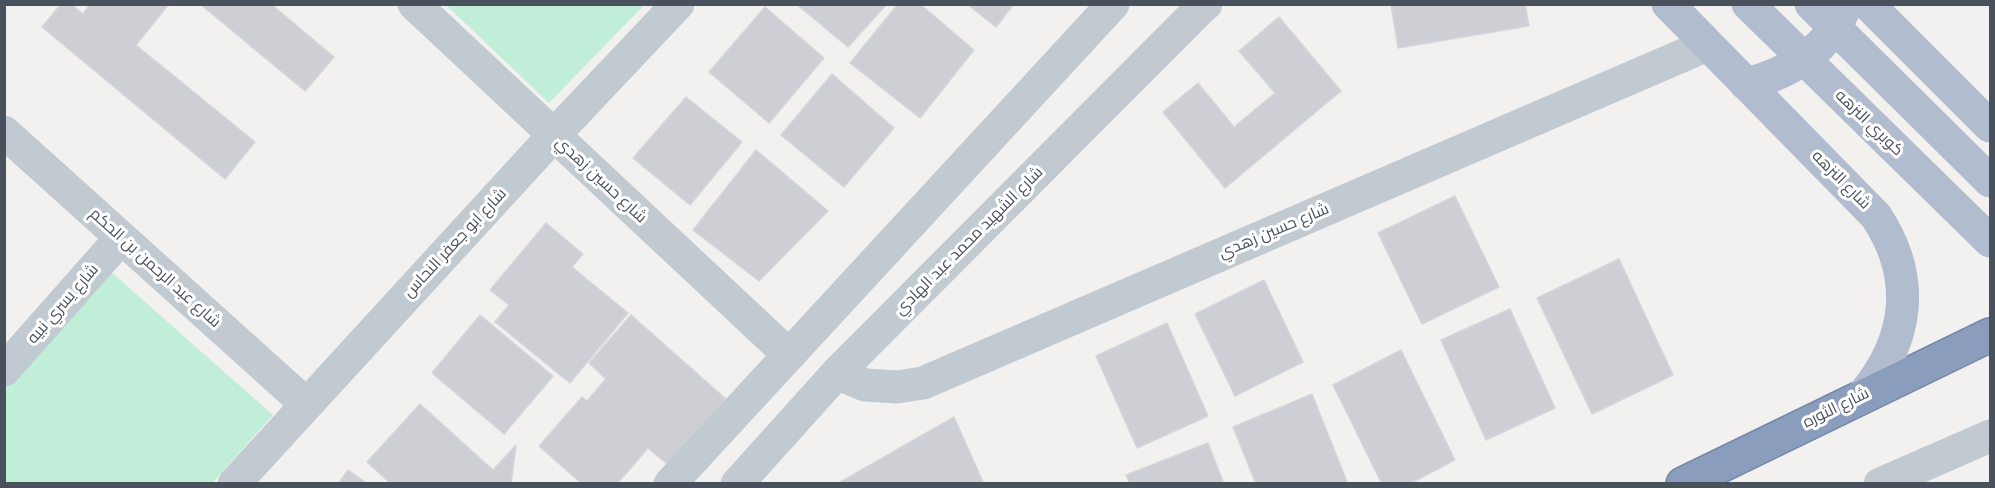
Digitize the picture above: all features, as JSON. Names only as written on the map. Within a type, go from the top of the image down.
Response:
[{"type":"highway","name":"شارع الثوره","points":[[1683,483],[1990,335]]},
{"type":"main road","name":"شارع النزهه","points":[[1668,4],[1876,216],[1888,234],[1901,276],[1901,319],[1888,360],[1863,395]]},
{"type":"main road","name":"كوبري النزهه","points":[[1748,4],[1990,242]]},
{"type":"main road","points":[[1811,4],[1990,181]]},
{"type":"main road","points":[[1746,84],[1767,79],[1804,59],[1834,27],[1846,4]]},
{"type":"main road","points":[[1868,4],[1990,126]]},
{"type":"street","name":"شارع حسين زهدي","points":[[414,4],[789,355]]},
{"type":"street","name":"شارع ابو جعفر النحاس","points":[[234,483],[554,135],[678,4]]},
{"type":"street","points":[[670,483],[1113,4]]},
{"type":"street","name":"شارع الشهيد محمد عبد الهادي","points":[[737,483],[837,373],[1206,4]]},
{"type":"street","name":"شارع حسين زهدي","points":[[837,373],[865,385],[897,387],[923,383],[1707,45]]},
{"type":"street","name":"شارع عبد الرحمن بن الحكم","points":[[4,132],[306,404]]},
{"type":"street","name":"شارع يسري نبيه","points":[[4,370],[121,238]]},
{"type":"street","points":[[1880,483],[1990,436]]},
{"type":"green space","points":[[446,5],[644,5],[549,103]]},
{"type":"green space","points":[[109,270],[273,415],[212,483],[5,484],[5,388]]},
{"type":"building","points":[[61,4],[71,4],[83,14],[90,4],[169,4],[136,45],[255,142],[225,179],[42,27]]},
{"type":"building","points":[[200,4],[271,4],[334,57],[305,91]]},
{"type":"building","points":[[796,4],[887,4],[848,47]]},
{"type":"building","points":[[898,4],[920,4],[974,50],[920,118],[850,63]]},
{"type":"building","points":[[967,4],[1014,4],[996,27]]},
{"type":"building","points":[[1391,4],[1525,4],[1529,26],[1398,48]]},
{"type":"building","points":[[765,7],[824,58],[769,123],[709,72]]},
{"type":"building","points":[[1279,17],[1341,91],[1225,188],[1163,112],[1198,83],[1234,127],[1275,93],[1239,51]]},
{"type":"building","points":[[832,74],[894,128],[844,187],[781,135]]},
{"type":"building","points":[[686,97],[742,142],[690,205],[633,158]]},
{"type":"building","points":[[756,150],[828,211],[759,281],[693,230]]},
{"type":"building","points":[[1455,196],[1499,287],[1422,324],[1378,233]]},
{"type":"building","points":[[546,223],[583,254],[572,267],[628,313],[570,383],[495,322],[509,305],[490,290]]},
{"type":"building","points":[[1619,259],[1673,375],[1592,414],[1537,298]]},
{"type":"building","points":[[1264,280],[1303,362],[1235,396],[1195,314]]},
{"type":"building","points":[[1510,309],[1555,408],[1486,440],[1441,340]]},
{"type":"building","points":[[480,315],[553,376],[504,434],[432,373]]},
{"type":"building","points":[[631,315],[726,399],[668,465],[648,448],[617,484],[582,484],[539,446],[582,397],[587,401],[606,379],[589,363]]},
{"type":"building","points":[[1167,323],[1208,416],[1137,448],[1096,356]]},
{"type":"building","points":[[1401,350],[1455,460],[1409,484],[1382,484],[1333,385]]},
{"type":"building","points":[[1312,394],[1348,484],[1256,484],[1233,427]]},
{"type":"building","points":[[420,404],[493,470],[516,445],[511,484],[391,484],[367,462]]},
{"type":"building","points":[[954,417],[984,484],[837,484]]},
{"type":"building","points":[[1208,443],[1224,484],[1130,484],[1126,475]]},
{"type":"building","points":[[348,470],[368,484],[338,484]]}]
